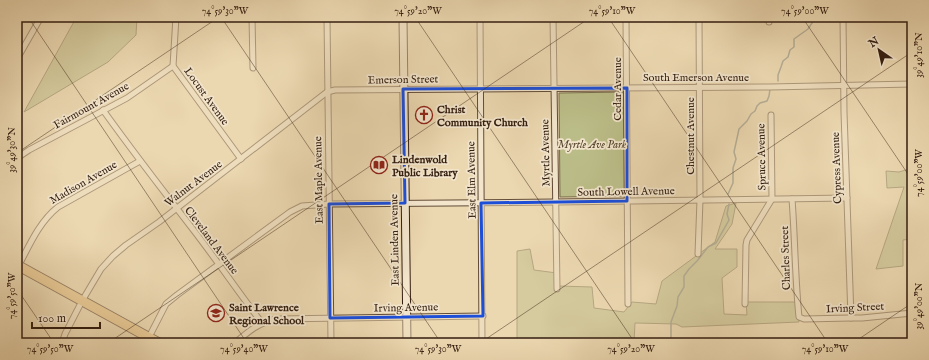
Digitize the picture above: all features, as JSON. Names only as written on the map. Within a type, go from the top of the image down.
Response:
[{"type":"highway","points":[[17,266],[82,301],[147,340],[158,343]]},
{"type":"street","points":[[17,59],[41,17]]},
{"type":"street","name":"Locust Avenue","points":[[176,17],[172,66],[240,159]]},
{"type":"street","points":[[252,17],[253,68]]},
{"type":"street","name":"East Maple Avenue","points":[[327,17],[331,343]]},
{"type":"street","name":"East Linden Avenue","points":[[403,17],[407,343]]},
{"type":"street","name":"East Elm Avenue","points":[[480,17],[482,343]]},
{"type":"street","name":"Myrtle Avenue","points":[[554,17],[557,289]]},
{"type":"street","name":"Cedar Avenue","points":[[626,17],[628,304]]},
{"type":"street","name":"Chestnut Avenue","points":[[698,254],[700,200],[699,17]]},
{"type":"street","name":"Cypress Avenue","points":[[843,17],[851,318]]},
{"type":"street","name":"Fairmount Avenue","points":[[17,158],[29,150],[127,98],[172,66]]},
{"type":"street","name":"South Emerson Avenue","points":[[480,89],[844,86],[912,84]]},
{"type":"street","name":"Emerson Street","points":[[327,92],[335,90],[480,89]]},
{"type":"street","name":"Walnut Avenue","points":[[62,343],[82,301],[101,269],[113,256],[327,92]]},
{"type":"street","name":"Cleveland Avenue","points":[[103,110],[262,323]]},
{"type":"street","name":"Spruce Avenue","points":[[771,115],[772,199]]},
{"type":"street","name":"Madison Avenue","points":[[17,266],[41,224],[58,206],[140,161]]},
{"type":"street","name":"South Lowell Avenue","points":[[219,265],[290,212],[300,207],[329,204],[847,198]]},
{"type":"street","points":[[745,304],[746,245],[772,199]]},
{"type":"street","name":"Charles Street","points":[[792,199],[799,317]]},
{"type":"street","points":[[147,340],[166,304],[219,265]]},
{"type":"street","name":"Irving Street","points":[[799,317],[804,319],[862,318],[912,313]]},
{"type":"street","name":"Irving Avenue","points":[[262,323],[276,319],[482,316]]},
{"type":"street","points":[[235,343],[262,323]]},
{"type":"highlighted area","points":[[627,88],[627,201],[481,203],[483,316],[330,318],[329,204],[405,203],[403,89]]},
{"type":"green space","points":[[137,17],[136,35],[108,62],[24,112],[76,18]]},
{"type":"green space","name":"Myrtle Ave Park","points":[[624,92],[625,196],[560,197],[559,93]]},
{"type":"green space","points":[[912,168],[912,239],[903,240],[903,266],[876,269],[904,187],[887,188],[886,171],[899,172]]},
{"type":"green space","points":[[736,203],[732,224],[715,249],[737,249],[737,267],[722,278],[724,314],[747,315],[746,302],[799,302],[799,322],[682,327],[676,324],[635,323],[634,343],[517,343],[517,251],[530,249],[534,270],[557,273],[559,286],[592,287],[594,308],[624,312],[632,302],[656,304],[662,281],[715,242],[726,206]]},
{"type":"waterway","points":[[778,81],[778,75],[783,61],[788,57],[790,50],[794,47],[794,39],[808,29],[816,17]]},
{"type":"waterway","points":[[728,194],[733,183],[733,168],[736,159],[734,152],[739,129],[755,111],[757,106],[760,103],[767,101],[770,89]]},
{"type":"waterway","points":[[671,343],[671,322],[677,306],[678,297],[684,287],[684,276],[708,247],[716,243],[729,220],[727,214],[729,204]]},
{"type":"place","name":"Christ Community Church","points":[[424,115]]},
{"type":"place","name":"Lindenwold Public Library","points":[[379,165]]},
{"type":"place","name":"Saint Lawrence Regional School","points":[[216,313]]}]
